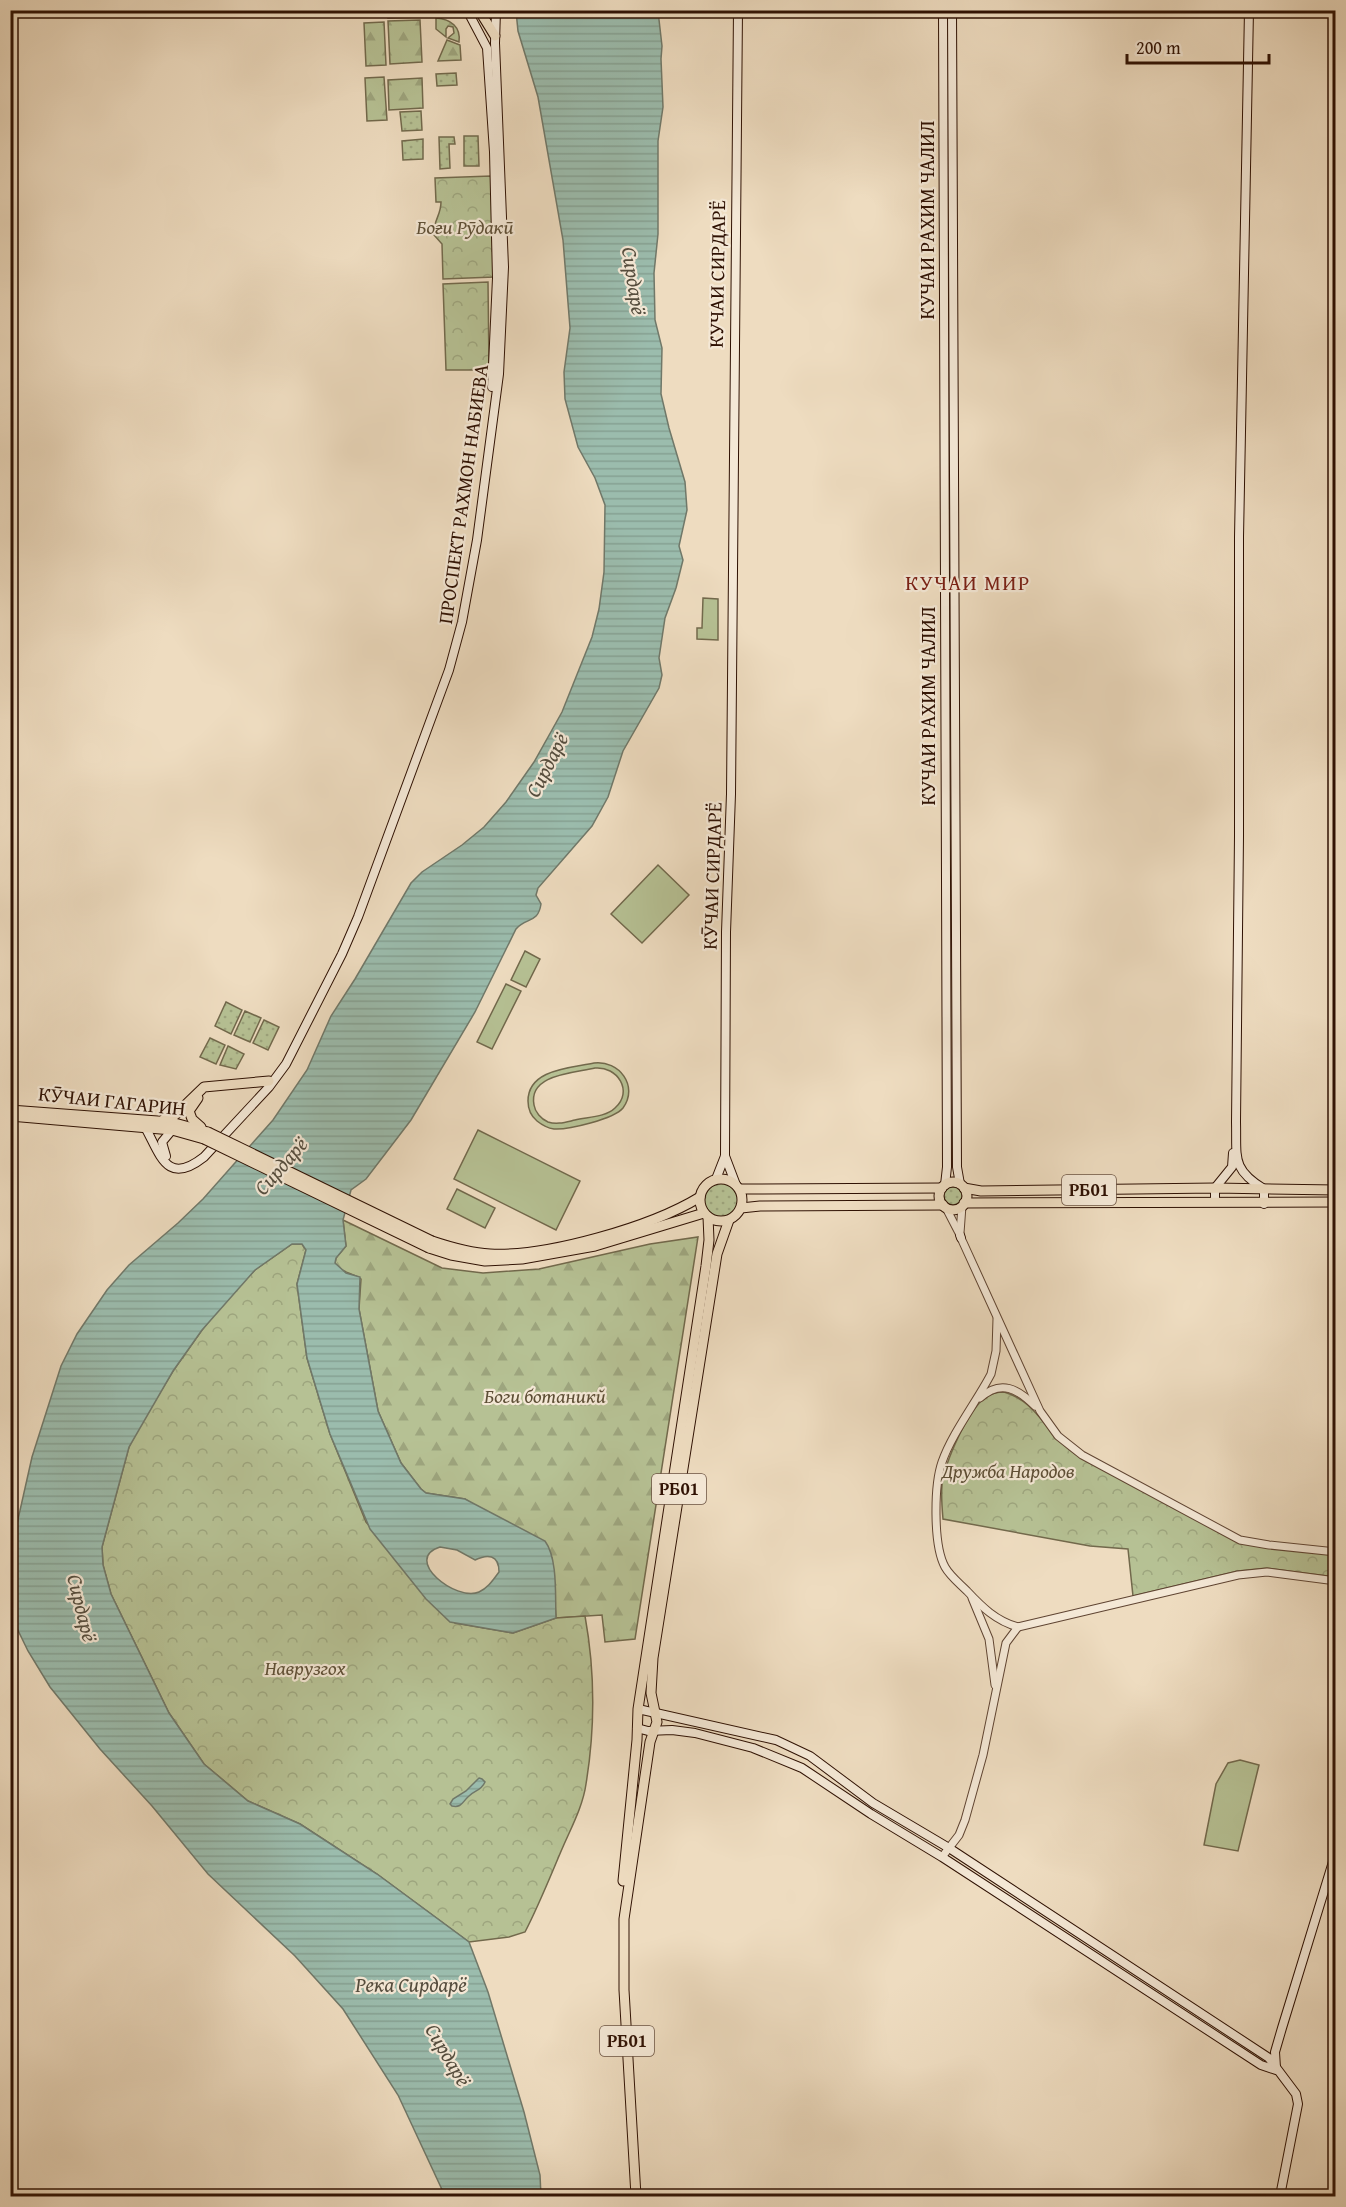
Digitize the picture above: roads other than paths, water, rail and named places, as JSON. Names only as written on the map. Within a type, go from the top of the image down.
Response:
[{"type":"main road","name":"ПРОСПЕКТ РАХМОН НАБИЕВА","points":[[267,1085],[283,1060],[346,935],[446,670],[459,619],[479,505],[495,341],[497,278],[494,152],[487,48],[467,10]]},
{"type":"main road","points":[[479,10],[495,36],[482,37]]},
{"type":"main road","name":"ПРОСПЕКТ РАХМОН НАБИЕВА","points":[[267,1085],[286,1064],[342,954],[358,917],[449,670],[462,622],[484,494],[500,354],[504,267],[495,36],[496,10]]},
{"type":"main road","name":"КУЧАИ СИРДАРЁ","points":[[732,596],[738,10]]},
{"type":"main road","name":"КУЧАИ РАХИМ ЧАЛИЛ","points":[[943,10],[947,1167],[944,1186]]},
{"type":"main road","name":"КУЧАИ РАХИМ ЧАЛИЛ","points":[[952,10],[957,1167],[962,1186]]},
{"type":"main road","points":[[1249,10],[1239,537],[1236,1122],[1238,1164],[1244,1174],[1264,1189],[1264,1204]]},
{"type":"main road","name":"КӮЧАИ СИРДАРЁ","points":[[725,1156],[732,596]]},
{"type":"main road","points":[[158,1121],[175,1115],[204,1087],[267,1085]]},
{"type":"main road","points":[[141,1127],[163,1161],[169,1166],[184,1169],[192,1167],[204,1157],[267,1085]]},
{"type":"main road","points":[[172,1130],[162,1142],[166,1156],[176,1166],[190,1164],[202,1155],[267,1085]]},
{"type":"main road","points":[[267,1085],[208,1091],[200,1095],[189,1111],[192,1119],[206,1136],[451,1255],[485,1261],[522,1259],[595,1246],[706,1215],[718,1221],[729,1220]]},
{"type":"main road","name":"КӮЧАИ ГАГАРИН","points":[[10,1110],[171,1122],[206,1136]]},
{"type":"main road","name":"КӮЧАИ ГАГАРИН","points":[[10,1116],[172,1130],[206,1136]]},
{"type":"main road","points":[[1215,1202],[1215,1188],[1232,1167],[1236,1122]]},
{"type":"main road","points":[[430,1244],[488,1254],[517,1253],[592,1240],[681,1209],[700,1197],[706,1185],[716,1179],[725,1156]]},
{"type":"main road","points":[[725,1156],[743,1199],[741,1208]]},
{"type":"main road","name":"РБ01","points":[[716,1179],[730,1180],[738,1187],[760,1190],[944,1186],[952,1182],[981,1191],[1215,1188],[1335,1190]]},
{"type":"main road","points":[[944,1186],[939,1195],[944,1207]]},
{"type":"main road","points":[[962,1186],[966,1195],[963,1205]]},
{"type":"main road","points":[[1135,1189],[1140,1197],[1136,1204]]},
{"type":"main road","points":[[1103,1190],[1100,1197],[1104,1204]]},
{"type":"main road","name":"РБ01","points":[[636,2196],[624,1990],[626,1886],[638,1709],[709,1240],[706,1215],[700,1197]]},
{"type":"main road","name":"РБ01","points":[[631,2196],[617,1951],[650,1742],[657,1722],[651,1693],[653,1658],[690,1412],[717,1254],[729,1220],[741,1208],[760,1206],[944,1207],[954,1210],[963,1205],[1335,1202]]},
{"type":"main road","points":[[638,1709],[756,1735],[810,1756],[873,1803],[949,1848],[1269,2058],[1296,2094],[1298,2104],[1280,2196]]},
{"type":"main road","points":[[637,1728],[695,1733],[753,1748],[780,1757],[802,1768],[1240,2051],[1262,2065],[1276,2070]]},
{"type":"main road","points":[[1276,2070],[1275,2052],[1335,1852]]},
{"type":"main road","points":[[1240,2051],[1246,2042]]},
{"type":"main road","points":[[1263,2054],[1275,2052]]},
{"type":"street","points":[[10,181],[13,10]]},
{"type":"street","points":[[960,1237],[963,1205]]},
{"type":"street","points":[[944,1207],[1040,1411]]},
{"type":"street","points":[[997,1319],[992,1374],[942,1463],[938,1490],[938,1533],[942,1557],[949,1572],[995,1617],[1018,1627],[1238,1575],[1267,1572],[1335,1581]]},
{"type":"street","points":[[974,1404],[993,1388],[1010,1388],[1026,1397],[1040,1411],[1058,1436],[1082,1455],[1240,1540],[1335,1552]]},
{"type":"street","points":[[971,1595],[989,1639],[995,1686],[992,1714]]},
{"type":"street","points":[[942,1857],[959,1835],[964,1820],[983,1755],[1006,1643],[1018,1627]]},
{"type":"water","name":"Река Сирдарё","points":[[516,11],[658,11],[662,46],[663,107],[658,141],[655,320],[662,348],[661,394],[685,482],[687,510],[679,546],[683,560],[665,618],[659,658],[662,675],[659,688],[623,751],[608,797],[592,826],[538,888],[536,895],[541,904],[537,915],[516,929],[475,1012],[411,1120],[366,1179],[351,1190],[343,1220],[346,1246],[336,1258],[335,1263],[346,1273],[360,1277],[359,1309],[378,1411],[401,1463],[426,1493],[465,1499],[545,1541],[554,1567],[556,1618],[513,1633],[450,1622],[426,1599],[370,1529],[330,1434],[307,1358],[297,1284],[306,1250],[302,1244],[292,1244],[255,1270],[202,1330],[173,1371],[129,1447],[102,1547],[103,1565],[111,1594],[169,1713],[204,1764],[248,1801],[300,1824],[377,1874],[469,1942],[488,1992],[524,2112],[540,2175],[541,2196],[445,2196],[398,2095],[343,2009],[295,1956],[208,1874],[152,1806],[100,1749],[50,1687],[28,1651],[13,1620],[10,1596],[10,1555],[32,1457],[61,1366],[77,1334],[107,1290],[129,1265],[203,1199],[273,1120],[307,1070],[331,1016],[411,883],[422,872],[484,827],[506,802],[534,762],[562,712],[592,637],[599,609],[604,572],[605,505],[595,478],[578,447],[565,399],[564,372],[570,328],[563,240],[538,97],[518,31]],"holes":[[[440,1547],[457,1550],[475,1560],[492,1557],[497,1562],[499,1572],[490,1584],[479,1592],[458,1591],[437,1578],[427,1560],[430,1553]]]},
{"type":"water","points":[[479,1778],[485,1782],[482,1787],[460,1805],[450,1804],[453,1799],[466,1791]]},
{"type":"district","name":"КУЧАИ МИР","points":[[968,583]]},
{"type":"park label","name":"Боғи Рӯдакӣ","points":[[465,227]]},
{"type":"park label","name":"Боги ботаникй","points":[[545,1396]]},
{"type":"park label","name":"Дружба Народов","points":[[1008,1471]]},
{"type":"park label","name":"Наврузгох","points":[[305,1668]]},
{"type":"water label","name":"Сирдарё","points":[[634,281]]},
{"type":"water label","name":"Сирдарё","points":[[547,765]]},
{"type":"water label","name":"Сирдарё","points":[[281,1166]]},
{"type":"water label","name":"Сирдарё","points":[[82,1608]]},
{"type":"water label","name":"Сирдарё","points":[[448,2055]]}]
